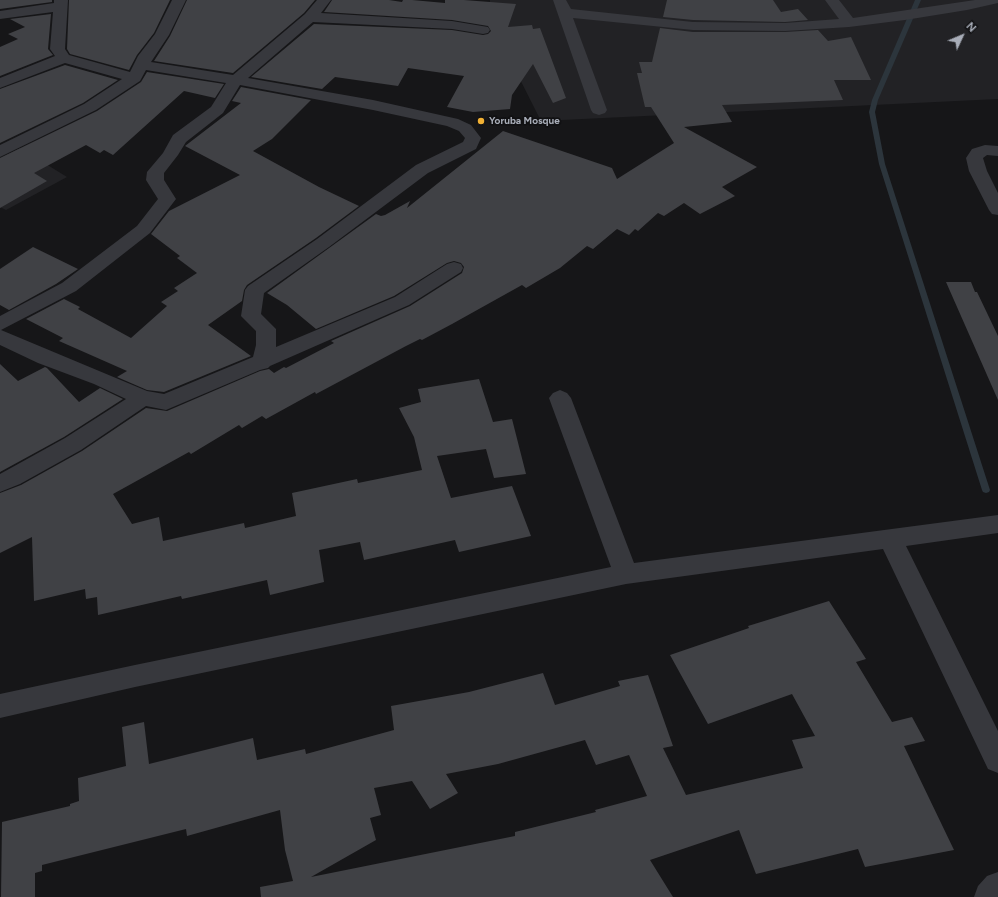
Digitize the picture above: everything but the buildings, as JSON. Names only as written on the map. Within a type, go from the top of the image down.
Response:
[{"type":"street","points":[[0,152],[90,107],[138,72],[162,34],[179,0]]},
{"type":"street","points":[[324,0],[310,17],[236,80],[218,110],[179,139],[170,155],[156,172],[155,180],[167,199],[149,220],[144,229],[69,287],[1,336],[45,358],[101,379],[143,398],[166,402],[196,388],[261,363],[402,301],[454,268]]},
{"type":"street","points":[[832,0],[849,23]]},
{"type":"street","points":[[564,5],[632,20],[728,27],[785,27],[849,23],[934,12],[993,0]]},
{"type":"street","points":[[0,15],[60,4],[57,49],[64,58]]},
{"type":"street","points":[[564,5],[599,110]]},
{"type":"street","points":[[310,17],[452,25],[483,30]]},
{"type":"street","points":[[0,83],[64,58],[138,72],[236,80],[373,105],[452,122],[465,128],[473,138],[470,145],[422,169],[323,243],[255,290],[251,316],[266,329],[266,345],[261,363]]},
{"type":"street","points":[[998,151],[985,150],[978,153],[974,158],[978,171],[998,210]]},
{"type":"street","points":[[0,483],[12,478],[73,444],[143,398]]},
{"type":"street","points":[[560,398],[626,574]]},
{"type":"street","points":[[0,706],[166,669],[626,574],[987,525]]},
{"type":"street","points":[[890,538],[998,760]]},
{"type":"street","points":[[989,897],[998,887]]},
{"type":"shaded area","points":[[490,0],[998,0],[998,99],[541,121],[490,20]]},
{"type":"shaded area","points":[[20,148],[67,177],[6,210],[0,207],[0,158]]},
{"type":"waterway","points":[[918,0],[875,100],[872,112],[882,164],[986,490]]},
{"type":"place","name":"Yoruba Mosque","points":[[481,121]]}]
